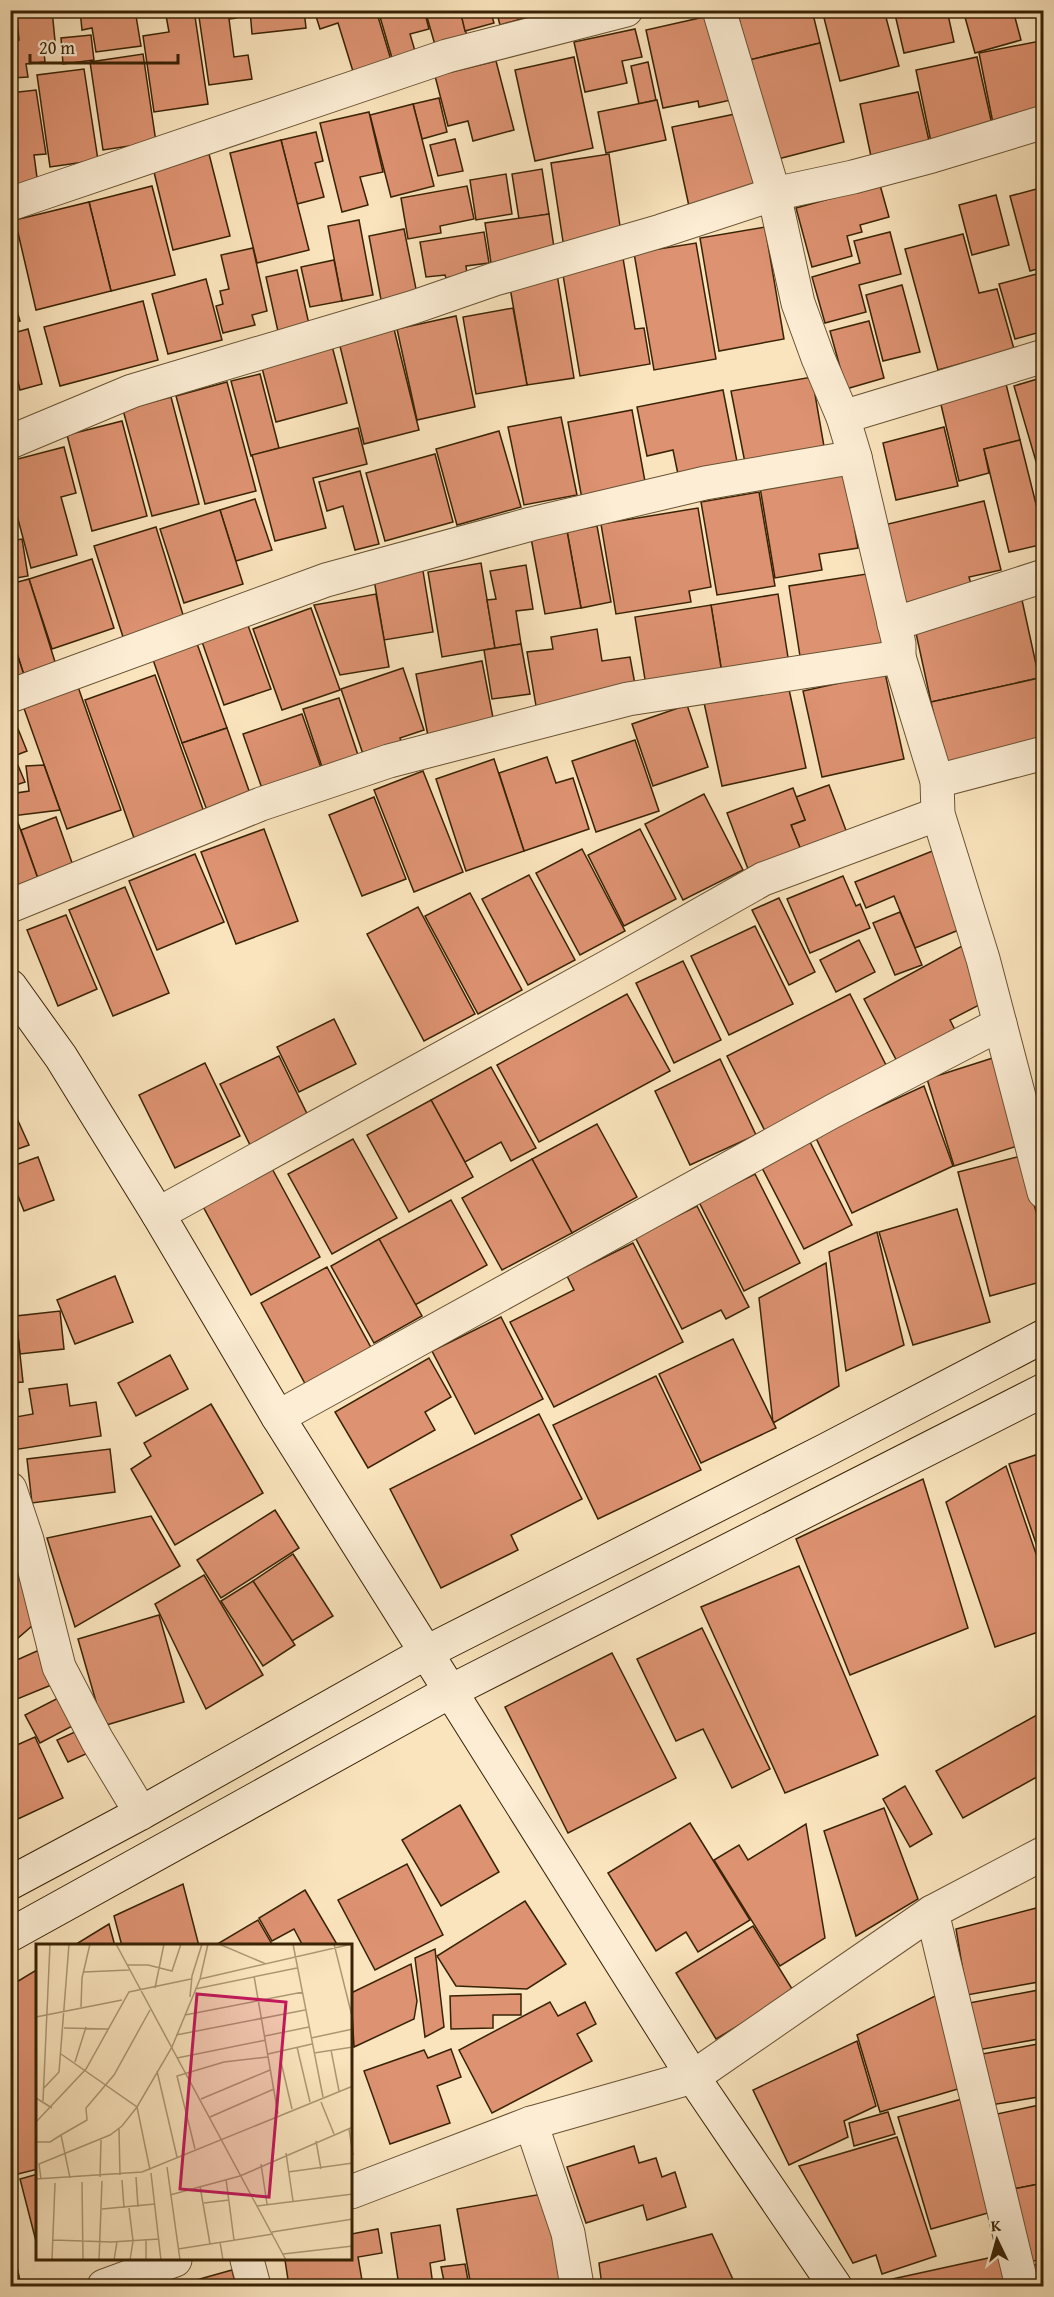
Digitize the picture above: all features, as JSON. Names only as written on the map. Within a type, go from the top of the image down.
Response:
[{"type":"street","points":[[10,204],[447,56],[626,10]]},
{"type":"street","points":[[719,10],[774,194],[798,303],[843,417],[855,457],[900,644],[899,657],[937,781],[938,814],[983,959],[1044,1192]]},
{"type":"street","points":[[10,442],[132,391],[414,307],[495,279],[661,231],[774,194],[853,177],[932,156],[1044,122]]},
{"type":"street","points":[[843,417],[1044,356]]},
{"type":"street","points":[[10,696],[326,580],[531,524],[705,483],[855,457]]},
{"type":"street","points":[[894,624],[1044,576]]},
{"type":"street","points":[[10,906],[261,804],[389,760],[628,699],[899,657]]},
{"type":"street","points":[[937,781],[1044,753]]},
{"type":"street","points":[[158,1215],[763,879],[938,814]]},
{"type":"street","points":[[10,986],[61,1058],[278,1417],[693,2078],[836,2286]]},
{"type":"street","points":[[278,1417],[833,1111],[1000,1024]]},
{"type":"street","points":[[10,1883],[141,1813],[426,1652],[816,1455],[1044,1336]]},
{"type":"street","points":[[10,1935],[450,1691],[1044,1390]]},
{"type":"street","points":[[10,1489],[27,1540],[59,1667],[97,1740],[141,1813]]},
{"type":"street","points":[[352,2192],[531,2123],[693,2078],[932,1912],[1044,1853]]},
{"type":"street","points":[[932,1912],[1022,2286]]},
{"type":"street","points":[[531,2123],[568,2233],[578,2286]]},
{"type":"street","points":[[104,2286],[170,2261]]},
{"type":"street","points":[[248,2261],[255,2286]]},
{"type":"building","points":[[16,10],[52,10],[56,51],[44,52],[45,62],[26,64],[28,77],[13,78],[10,40],[19,40]]},
{"type":"building","points":[[80,10],[135,10],[141,46],[96,52],[92,28],[82,30]]},
{"type":"building","points":[[165,10],[194,10],[208,104],[154,112],[143,36],[169,32]]},
{"type":"building","points":[[198,10],[235,10],[236,18],[229,19],[234,57],[248,55],[252,79],[209,85]]},
{"type":"building","points":[[250,10],[304,10],[306,28],[252,34]]},
{"type":"building","points":[[314,10],[376,10],[394,70],[356,81],[338,23],[320,29]]},
{"type":"building","points":[[378,10],[424,10],[429,29],[410,34],[415,51],[392,58]]},
{"type":"building","points":[[425,10],[460,10],[467,36],[435,45]]},
{"type":"building","points":[[460,10],[490,10],[494,23],[465,31]]},
{"type":"building","points":[[496,10],[552,10],[500,25]]},
{"type":"building","points":[[737,10],[812,10],[820,43],[749,60]]},
{"type":"building","points":[[822,10],[884,10],[899,66],[840,81]]},
{"type":"building","points":[[894,10],[947,10],[954,42],[904,53]]},
{"type":"building","points":[[963,10],[1013,10],[1021,40],[975,53]]},
{"type":"building","points":[[713,15],[731,100],[699,107],[698,101],[663,108],[646,30]]},
{"type":"building","points":[[635,29],[642,57],[622,61],[627,83],[585,92],[574,42]]},
{"type":"building","points":[[91,35],[94,60],[63,64],[61,38]]},
{"type":"building","points":[[1040,41],[1044,57],[1044,112],[993,123],[979,53]]},
{"type":"building","points":[[820,43],[844,142],[774,160],[749,60]]},
{"type":"building","points":[[143,54],[156,142],[103,150],[90,62]]},
{"type":"building","points":[[574,57],[593,148],[535,161],[515,70]]},
{"type":"building","points":[[977,57],[993,129],[931,142],[916,70]]},
{"type":"building","points":[[496,61],[514,130],[473,141],[468,121],[448,126],[435,76]]},
{"type":"building","points":[[648,62],[656,100],[639,104],[631,66]]},
{"type":"building","points":[[84,69],[98,160],[50,167],[37,75]]},
{"type":"building","points":[[36,90],[46,154],[34,155],[38,185],[10,190],[10,93]]},
{"type":"building","points":[[918,92],[932,154],[873,166],[860,104]]},
{"type":"building","points":[[439,98],[447,132],[422,139],[413,104]]},
{"type":"building","points":[[657,100],[666,140],[606,153],[598,112]]},
{"type":"building","points":[[413,104],[434,186],[391,197],[370,115]]},
{"type":"building","points":[[369,112],[383,172],[360,177],[368,205],[342,212],[320,123]]},
{"type":"building","points":[[740,113],[758,196],[690,211],[672,127]]},
{"type":"building","points":[[316,132],[323,161],[315,163],[324,197],[297,204],[281,140]]},
{"type":"building","points":[[455,139],[463,171],[438,176],[430,145]]},
{"type":"building","points":[[281,140],[309,250],[257,263],[230,153]]},
{"type":"building","points":[[209,154],[230,236],[173,250],[153,168]]},
{"type":"building","points":[[609,154],[622,239],[564,248],[551,163]]},
{"type":"building","points":[[542,169],[549,214],[519,219],[512,174]]},
{"type":"building","points":[[506,174],[512,214],[476,220],[470,180]]},
{"type":"building","points":[[880,185],[889,217],[860,225],[862,232],[847,236],[852,256],[812,267],[796,208]]},
{"type":"building","points":[[152,186],[175,275],[111,291],[89,202]]},
{"type":"building","points":[[467,186],[474,219],[440,226],[441,233],[408,239],[401,198]]},
{"type":"building","points":[[1044,187],[1044,267],[1030,271],[1010,196]]},
{"type":"building","points":[[996,195],[1009,245],[972,255],[959,205]]},
{"type":"building","points":[[89,202],[111,291],[36,310],[15,220]]},
{"type":"building","points":[[549,214],[555,254],[491,263],[485,223]]},
{"type":"building","points":[[359,220],[373,295],[342,301],[328,226]]},
{"type":"building","points":[[765,227],[784,339],[719,351],[700,238]]},
{"type":"building","points":[[404,229],[418,299],[382,305],[369,236]]},
{"type":"building","points":[[484,232],[489,263],[466,266],[467,274],[446,278],[445,275],[426,277],[420,242]]},
{"type":"building","points":[[890,232],[901,274],[859,285],[866,312],[825,323],[812,277],[860,263],[854,241]]},
{"type":"building","points":[[963,234],[979,293],[997,289],[1014,349],[938,370],[905,249]]},
{"type":"building","points":[[696,243],[716,359],[654,370],[634,253]]},
{"type":"building","points":[[253,248],[267,311],[252,315],[255,325],[223,333],[216,306],[223,304],[220,291],[229,289],[221,255]]},
{"type":"building","points":[[623,258],[635,329],[644,328],[650,364],[580,376],[562,269]]},
{"type":"building","points":[[334,260],[342,301],[310,307],[301,267]]},
{"type":"building","points":[[297,270],[310,329],[279,336],[266,277]]},
{"type":"building","points":[[1044,272],[1044,331],[1015,339],[999,284]]},
{"type":"building","points":[[557,274],[574,378],[527,385],[509,282]]},
{"type":"building","points":[[206,279],[222,340],[168,354],[152,294]]},
{"type":"building","points":[[902,285],[920,352],[883,361],[866,295]]},
{"type":"building","points":[[10,289],[20,321],[10,324]]},
{"type":"building","points":[[143,301],[158,360],[60,386],[44,327]]},
{"type":"building","points":[[513,308],[527,385],[476,394],[463,317]]},
{"type":"building","points":[[456,316],[475,407],[417,420],[397,329]]},
{"type":"building","points":[[869,321],[884,378],[846,389],[830,331]]},
{"type":"building","points":[[28,329],[42,384],[20,390],[13,362],[10,363],[10,334]]},
{"type":"building","points":[[394,329],[419,430],[364,444],[339,342]]},
{"type":"building","points":[[332,346],[347,403],[276,422],[261,364]]},
{"type":"building","points":[[260,374],[279,448],[251,456],[231,381]]},
{"type":"building","points":[[1004,376],[1020,440],[984,449],[989,473],[959,481],[938,392]]},
{"type":"building","points":[[812,377],[826,458],[747,473],[731,391]]},
{"type":"building","points":[[1044,377],[1044,481],[1042,482],[1014,386]]},
{"type":"building","points":[[227,382],[256,491],[205,504],[176,396]]},
{"type":"building","points":[[723,390],[739,472],[680,484],[673,450],[647,456],[637,407]]},
{"type":"building","points":[[171,397],[199,504],[152,516],[123,410]]},
{"type":"building","points":[[632,410],[646,487],[582,499],[568,422]]},
{"type":"building","points":[[561,417],[577,495],[524,505],[508,427]]},
{"type":"building","points":[[122,421],[147,516],[92,531],[67,435]]},
{"type":"building","points":[[944,427],[958,486],[896,500],[883,443]]},
{"type":"building","points":[[358,428],[367,464],[313,478],[326,528],[275,541],[252,455]]},
{"type":"building","points":[[499,431],[521,507],[457,525],[436,449]]},
{"type":"building","points":[[1020,440],[1044,544],[1009,552],[984,449]]},
{"type":"building","points":[[64,447],[76,493],[61,497],[77,555],[31,568],[10,489],[10,461]]},
{"type":"building","points":[[435,454],[453,522],[385,541],[366,473]]},
{"type":"building","points":[[360,471],[379,544],[355,550],[343,506],[327,511],[319,482]]},
{"type":"building","points":[[845,473],[858,548],[819,554],[822,570],[775,578],[760,487]]},
{"type":"building","points":[[759,492],[775,586],[717,595],[701,502]]},
{"type":"building","points":[[255,499],[272,550],[236,561],[220,510]]},
{"type":"building","points":[[984,501],[1001,570],[969,577],[972,588],[904,605],[884,525]]},
{"type":"building","points":[[698,508],[711,587],[689,591],[691,602],[616,614],[601,524]]},
{"type":"building","points":[[220,510],[243,584],[184,603],[160,529]]},
{"type":"building","points":[[597,526],[611,602],[581,608],[567,531]]},
{"type":"building","points":[[156,527],[184,618],[123,637],[94,546]]},
{"type":"building","points":[[567,531],[581,608],[545,614],[531,538]]},
{"type":"building","points":[[22,539],[28,576],[10,579],[10,541]]},
{"type":"building","points":[[92,559],[114,628],[52,649],[29,579]]},
{"type":"building","points":[[481,563],[495,648],[442,657],[428,572]]},
{"type":"building","points":[[526,565],[533,609],[516,611],[521,644],[495,648],[487,600],[496,599],[490,571]]},
{"type":"building","points":[[423,571],[433,632],[384,640],[374,579]]},
{"type":"building","points":[[873,573],[885,656],[802,669],[789,586]]},
{"type":"building","points":[[29,579],[56,665],[24,675],[10,632],[10,584]]},
{"type":"building","points":[[376,594],[389,667],[340,675],[314,605]]},
{"type":"building","points":[[778,594],[790,670],[723,680],[711,605]]},
{"type":"building","points":[[1022,600],[1039,678],[931,702],[914,624]]},
{"type":"building","points":[[711,605],[723,680],[647,692],[635,617]]},
{"type":"building","points":[[311,608],[340,690],[282,710],[253,629]]},
{"type":"building","points":[[246,620],[271,689],[224,705],[200,636]]},
{"type":"building","points":[[597,629],[602,661],[630,657],[636,690],[536,706],[527,652],[553,649],[551,637]]},
{"type":"building","points":[[10,632],[24,675],[10,679]]},
{"type":"building","points":[[195,638],[227,728],[182,743],[151,654]]},
{"type":"building","points":[[521,644],[530,694],[492,699],[484,650]]},
{"type":"building","points":[[482,661],[495,728],[429,741],[416,674]]},
{"type":"building","points":[[403,668],[424,730],[400,738],[404,751],[366,763],[341,689]]},
{"type":"building","points":[[885,673],[904,759],[822,777],[803,691]]},
{"type":"building","points":[[155,675],[204,812],[134,838],[85,700]]},
{"type":"building","points":[[1039,678],[1044,697],[1044,742],[945,764],[931,702]]},
{"type":"building","points":[[787,680],[806,768],[722,786],[703,698]]},
{"type":"building","points":[[76,681],[121,810],[67,829],[21,700]]},
{"type":"building","points":[[339,698],[360,761],[324,773],[303,709]]},
{"type":"building","points":[[687,705],[708,767],[653,786],[632,724]]},
{"type":"building","points":[[12,714],[27,751],[14,756],[25,782],[10,787],[10,715]]},
{"type":"building","points":[[302,714],[325,779],[266,800],[243,734]]},
{"type":"building","points":[[227,728],[254,805],[211,821],[182,743]]},
{"type":"building","points":[[635,740],[659,811],[596,832],[572,761]]},
{"type":"building","points":[[547,757],[556,783],[573,778],[589,829],[524,851],[499,773]]},
{"type":"building","points":[[494,759],[524,851],[466,871],[436,779]]},
{"type":"building","points":[[44,765],[60,810],[12,816],[10,794],[29,791],[26,766]]},
{"type":"building","points":[[423,771],[463,872],[414,892],[374,790]]},
{"type":"building","points":[[829,785],[847,833],[801,850],[791,825],[805,820],[796,797]]},
{"type":"building","points":[[793,788],[805,820],[791,825],[801,850],[748,869],[727,813]]},
{"type":"building","points":[[704,794],[743,870],[683,900],[645,824]]},
{"type":"building","points":[[374,797],[406,879],[362,896],[329,815]]},
{"type":"building","points":[[56,817],[77,877],[42,890],[21,830]]},
{"type":"building","points":[[17,820],[42,890],[10,901],[10,822]]},
{"type":"building","points":[[264,829],[298,921],[236,944],[201,852]]},
{"type":"building","points":[[640,829],[676,899],[624,926],[588,855]]},
{"type":"building","points":[[582,849],[625,931],[580,955],[536,873]]},
{"type":"building","points":[[935,850],[966,927],[915,948],[894,896],[866,908],[855,882]]},
{"type":"building","points":[[195,854],[224,922],[157,950],[129,881]]},
{"type":"building","points":[[529,875],[575,960],[528,985],[482,899]]},
{"type":"building","points":[[843,876],[856,906],[860,904],[870,928],[810,953],[787,899]]},
{"type":"building","points":[[125,887],[169,993],[113,1016],[69,910]]},
{"type":"building","points":[[470,893],[522,990],[478,1014],[425,916]]},
{"type":"building","points":[[779,898],[815,972],[789,985],[752,910]]},
{"type":"building","points":[[418,907],[475,1014],[424,1041],[367,934]]},
{"type":"building","points":[[900,912],[922,965],[895,975],[873,923]]},
{"type":"building","points":[[66,915],[97,989],[58,1006],[27,930]]},
{"type":"building","points":[[755,926],[793,1004],[729,1035],[691,956]]},
{"type":"building","points":[[859,940],[875,972],[836,992],[820,960]]},
{"type":"building","points":[[962,946],[985,1002],[950,1020],[958,1036],[900,1067],[864,999]]},
{"type":"building","points":[[683,961],[721,1040],[674,1063],[636,983]]},
{"type":"building","points":[[627,994],[670,1071],[539,1142],[497,1065]]},
{"type":"building","points":[[850,994],[888,1069],[765,1131],[727,1056]]},
{"type":"building","points":[[334,1019],[356,1064],[299,1092],[277,1047]]},
{"type":"building","points":[[279,1056],[311,1122],[253,1151],[220,1084]]},
{"type":"building","points":[[999,1056],[1027,1143],[954,1166],[927,1079]]},
{"type":"building","points":[[720,1059],[756,1135],[690,1165],[655,1091]]},
{"type":"building","points":[[205,1063],[240,1136],[175,1168],[139,1095]]},
{"type":"building","points":[[491,1067],[536,1148],[511,1161],[501,1142],[465,1162],[431,1100]]},
{"type":"building","points":[[924,1086],[953,1166],[852,1213],[815,1136]]},
{"type":"building","points":[[431,1100],[473,1177],[409,1212],[367,1135]]},
{"type":"building","points":[[10,1103],[29,1145],[10,1152]]},
{"type":"building","points":[[597,1124],[637,1197],[572,1233],[532,1159]]},
{"type":"building","points":[[353,1139],[397,1218],[332,1254],[288,1174]]},
{"type":"building","points":[[810,1142],[852,1225],[804,1249],[761,1166]]},
{"type":"building","points":[[1021,1156],[1044,1241],[1044,1281],[990,1296],[958,1172]]},
{"type":"building","points":[[38,1157],[54,1200],[24,1211],[10,1176],[10,1167]]},
{"type":"building","points":[[532,1159],[572,1233],[502,1270],[462,1198]]},
{"type":"building","points":[[269,1163],[320,1257],[251,1295],[200,1201]]},
{"type":"building","points":[[755,1174],[800,1263],[744,1291],[699,1202]]},
{"type":"building","points":[[451,1200],[487,1265],[415,1305],[379,1239]]},
{"type":"building","points":[[697,1206],[749,1307],[726,1319],[721,1310],[682,1329],[635,1237]]},
{"type":"building","points":[[957,1209],[990,1322],[913,1345],[879,1232]]},
{"type":"building","points":[[877,1232],[904,1345],[846,1371],[829,1252]]},
{"type":"building","points":[[379,1239],[422,1316],[374,1343],[331,1266]]},
{"type":"building","points":[[633,1243],[683,1342],[554,1407],[510,1322],[574,1290],[567,1276]]},
{"type":"building","points":[[826,1263],[839,1386],[773,1423],[759,1298]]},
{"type":"building","points":[[327,1267],[374,1353],[308,1389],[261,1303]]},
{"type":"building","points":[[115,1276],[133,1322],[75,1344],[57,1300]]},
{"type":"building","points":[[60,1311],[64,1349],[20,1354],[16,1316]]},
{"type":"building","points":[[501,1317],[543,1399],[475,1434],[432,1351]]},
{"type":"building","points":[[17,1327],[23,1382],[10,1383],[10,1328]]},
{"type":"building","points":[[733,1339],[776,1428],[701,1463],[659,1374]]},
{"type":"building","points":[[170,1355],[188,1389],[136,1416],[118,1383]]},
{"type":"building","points":[[429,1358],[451,1397],[425,1412],[435,1430],[368,1468],[335,1412]]},
{"type":"building","points":[[656,1376],[701,1470],[598,1519],[553,1425]]},
{"type":"building","points":[[67,1384],[70,1406],[96,1402],[101,1436],[13,1450],[10,1418],[33,1414],[29,1389]]},
{"type":"building","points":[[211,1404],[263,1493],[175,1545],[131,1469],[151,1456],[144,1443]]},
{"type":"building","points":[[539,1414],[582,1499],[511,1535],[518,1550],[441,1588],[390,1489]]},
{"type":"building","points":[[110,1449],[115,1492],[32,1503],[27,1459]]},
{"type":"building","points":[[1044,1452],[1044,1567],[1009,1464]]},
{"type":"building","points":[[1006,1466],[1044,1577],[1044,1630],[995,1647],[946,1502]]},
{"type":"building","points":[[923,1479],[968,1628],[850,1675],[796,1539]]},
{"type":"building","points":[[275,1510],[299,1548],[221,1598],[197,1560]]},
{"type":"building","points":[[151,1516],[180,1566],[75,1627],[47,1538]]},
{"type":"building","points":[[293,1554],[333,1616],[292,1641],[253,1581]]},
{"type":"building","points":[[799,1566],[878,1755],[785,1793],[701,1607]]},
{"type":"building","points":[[22,1567],[40,1619],[18,1638],[10,1641],[10,1571]]},
{"type":"building","points":[[204,1575],[263,1675],[206,1709],[155,1604]]},
{"type":"building","points":[[253,1581],[295,1645],[263,1666],[221,1601]]},
{"type":"building","points":[[159,1615],[184,1702],[103,1726],[78,1639]]},
{"type":"building","points":[[702,1628],[770,1769],[732,1788],[703,1729],[676,1741],[637,1659]]},
{"type":"building","points":[[46,1647],[61,1681],[10,1702],[10,1663]]},
{"type":"building","points":[[612,1653],[676,1778],[568,1833],[505,1707]]},
{"type":"building","points":[[66,1694],[80,1722],[40,1743],[25,1715]]},
{"type":"building","points":[[1044,1711],[1044,1773],[963,1818],[936,1771]]},
{"type":"building","points":[[86,1727],[97,1749],[68,1762],[57,1740]]},
{"type":"building","points":[[35,1737],[63,1798],[18,1819],[10,1804],[10,1748]]},
{"type":"building","points":[[905,1786],[932,1834],[910,1847],[883,1799]]},
{"type":"building","points":[[460,1805],[499,1872],[441,1906],[402,1840]]},
{"type":"building","points":[[884,1808],[918,1899],[856,1936],[824,1831]]},
{"type":"building","points":[[690,1823],[750,1920],[698,1952],[686,1932],[656,1951],[608,1873]]},
{"type":"building","points":[[806,1824],[825,1938],[780,1966],[714,1860],[739,1845],[748,1860]]},
{"type":"building","points":[[407,1864],[443,1935],[375,1970],[338,1900]]},
{"type":"building","points":[[183,1884],[198,1944],[121,1944],[114,1916]]},
{"type":"building","points":[[305,1890],[337,1944],[302,1944],[294,1929],[272,1941],[259,1918]]},
{"type":"building","points":[[525,1901],[566,1964],[527,1989],[456,1986],[437,1956]]},
{"type":"building","points":[[1044,1906],[1044,1981],[967,1995],[956,1929]]},
{"type":"building","points":[[258,1920],[272,1944],[217,1944]]},
{"type":"building","points":[[109,1924],[114,1944],[76,1944]]},
{"type":"building","points":[[753,1926],[794,1992],[716,2039],[676,1973]]},
{"type":"building","points":[[435,1949],[444,2027],[425,2037],[415,1958]]},
{"type":"building","points":[[411,1964],[417,2001],[414,2019],[354,2047],[352,1993]]},
{"type":"building","points":[[36,1970],[36,2170],[10,2176],[10,1986]]},
{"type":"building","points":[[1044,1989],[1044,2038],[978,2050],[969,2003]]},
{"type":"building","points":[[941,1993],[968,2086],[880,2112],[857,2035]]},
{"type":"building","points":[[521,1994],[521,2015],[493,2015],[493,2028],[451,2029],[450,1996]]},
{"type":"building","points":[[550,2002],[558,2016],[585,2002],[596,2024],[577,2034],[592,2061],[492,2113],[459,2050]]},
{"type":"building","points":[[857,2041],[876,2106],[844,2121],[848,2137],[789,2165],[753,2090]]},
{"type":"building","points":[[1044,2043],[1044,2096],[991,2105],[982,2054]]},
{"type":"building","points":[[451,2049],[461,2077],[437,2086],[450,2123],[390,2144],[364,2071],[424,2050],[428,2058]]},
{"type":"building","points":[[962,2099],[995,2211],[931,2229],[898,2117]]},
{"type":"building","points":[[1044,2104],[1044,2183],[1013,2189],[997,2114]]},
{"type":"building","points":[[888,2112],[895,2134],[854,2146],[849,2123]]},
{"type":"building","points":[[897,2137],[936,2256],[882,2274],[876,2255],[853,2263],[799,2166]]},
{"type":"building","points":[[634,2146],[639,2163],[656,2158],[662,2177],[675,2172],[686,2207],[647,2220],[643,2205],[586,2223],[567,2167]]},
{"type":"building","points":[[36,2175],[36,2241],[20,2179]]},
{"type":"building","points":[[1044,2183],[1044,2259],[1028,2262],[1013,2189]]},
{"type":"building","points":[[548,2193],[564,2286],[471,2286],[457,2209]]},
{"type":"building","points":[[440,2225],[445,2260],[430,2263],[433,2286],[399,2286],[391,2233]]},
{"type":"building","points":[[378,2229],[382,2253],[358,2257],[363,2286],[289,2286],[285,2261],[352,2261],[352,2234]]},
{"type":"building","points":[[10,2232],[21,2286],[10,2286]]},
{"type":"building","points":[[712,2234],[736,2286],[602,2286],[599,2263]]},
{"type":"building","points":[[1007,2254],[1014,2286],[876,2286],[874,2283]]},
{"type":"building","points":[[1044,2263],[1044,2286],[1028,2286],[1024,2267]]},
{"type":"building","points":[[465,2264],[469,2286],[445,2286],[441,2267]]},
{"type":"building","points":[[232,2270],[236,2286],[183,2286],[182,2284]]}]
